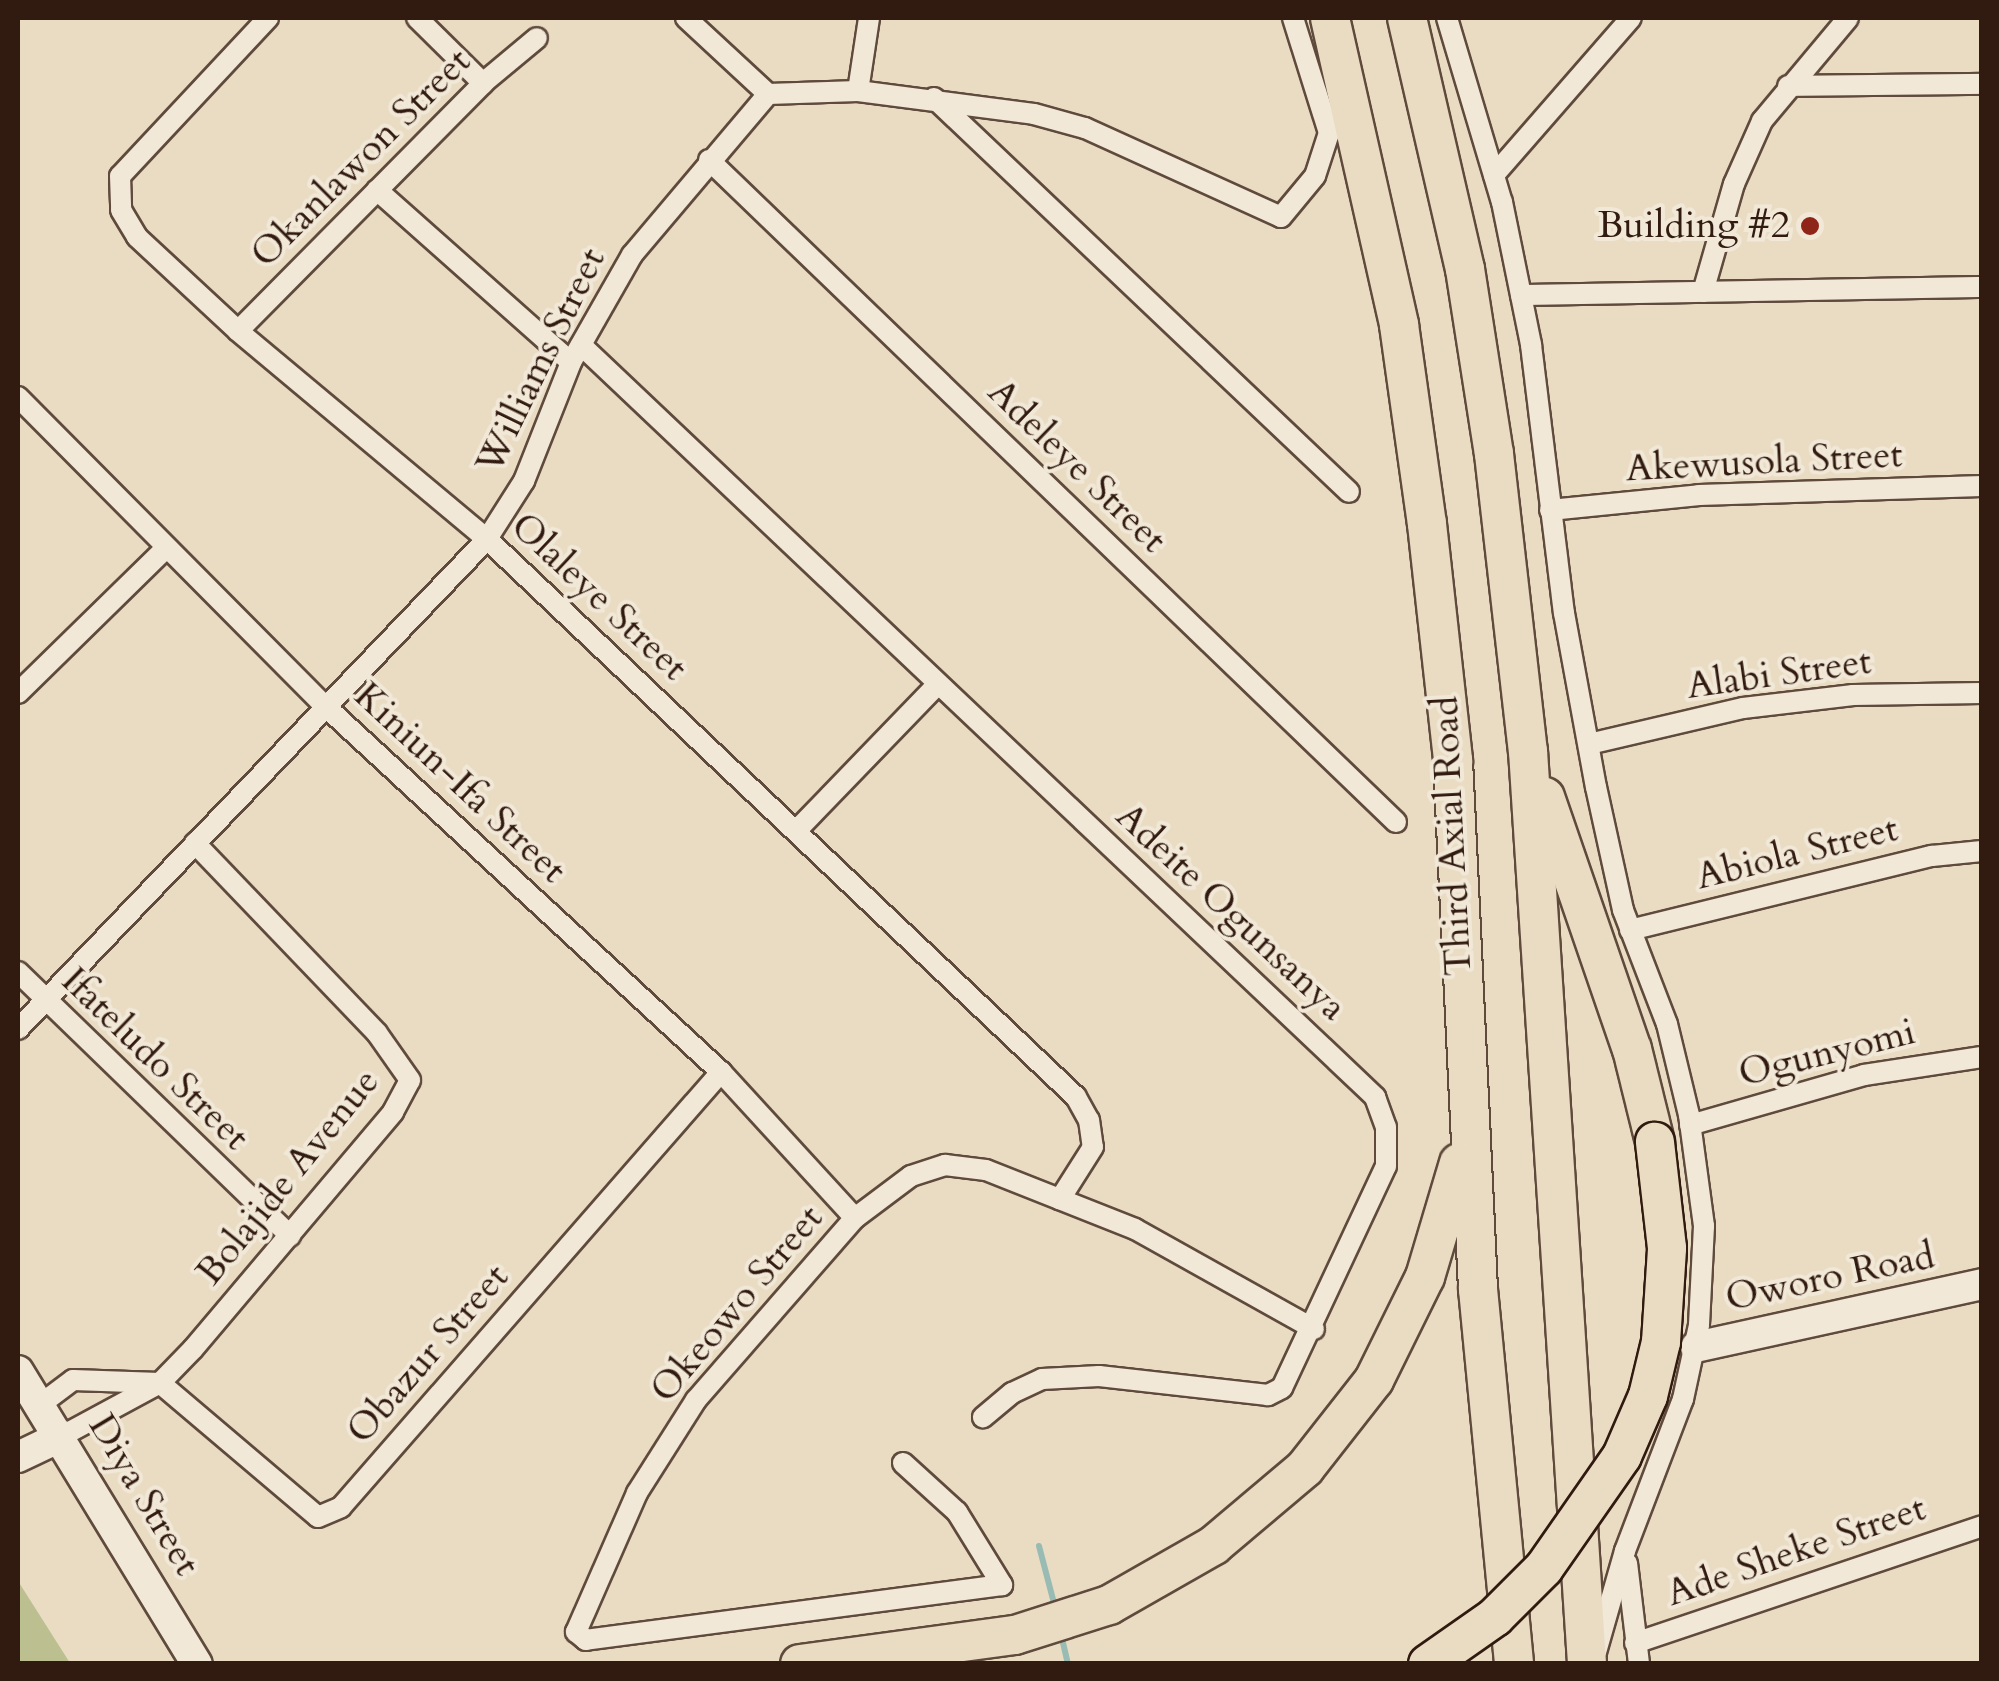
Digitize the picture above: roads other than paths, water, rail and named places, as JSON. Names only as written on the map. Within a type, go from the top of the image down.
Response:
[{"type":"highway","name":"Third Axial Road","points":[[1330,18],[1344,129],[1399,325],[1430,544],[1452,760],[1466,1130],[1514,1664]]},
{"type":"highway","name":"Third Axial Road","points":[[1408,18],[1465,269],[1494,454],[1528,751],[1590,1664]]},
{"type":"highway","points":[[1428,1664],[1495,1617],[1544,1568],[1622,1456],[1648,1396],[1662,1342],[1667,1248],[1655,1142],[1632,1049],[1528,751]]},
{"type":"highway","points":[[800,1664],[1015,1635],[1155,1584],[1214,1546],[1305,1468],[1374,1380],[1424,1277],[1466,1130]]},
{"type":"main road","name":"Oworo Road","points":[[1696,1347],[1982,1284]]},
{"type":"main road","name":"Diya Street","points":[[18,1371],[29,1411],[62,1436],[197,1664]]},
{"type":"main road","points":[[18,1457],[62,1436]]},
{"type":"street","name":"Olaleye Street","points":[[268,18],[120,176],[121,210],[138,237],[238,331],[487,540],[1076,1097],[1089,1120],[1093,1147],[1060,1199]]},
{"type":"street","points":[[417,18],[483,83]]},
{"type":"street","points":[[686,18],[768,94],[858,91],[934,98],[1085,128],[1281,217],[1290,214],[1344,129],[1293,18]]},
{"type":"street","points":[[858,91],[870,18]]},
{"type":"street","points":[[1447,18],[1494,175],[1521,295],[1550,510],[1588,744],[1630,930],[1667,1024],[1690,1125],[1704,1226],[1696,1347],[1668,1444],[1625,1551],[1590,1664]]},
{"type":"street","points":[[1494,175],[1631,18]]},
{"type":"street","points":[[1703,292],[1734,184],[1762,121],[1848,18]]},
{"type":"street","name":"Okanlawon Street","points":[[238,331],[483,83],[537,38]]},
{"type":"street","points":[[1788,86],[1982,84]]},
{"type":"street","name":"Williams Street","points":[[18,1029],[324,705],[487,540],[524,481],[576,354],[632,254],[768,94]]},
{"type":"street","points":[[934,98],[1349,492]]},
{"type":"street","name":"Adeleye Street","points":[[709,160],[1396,822]]},
{"type":"street","name":"Adeite Ogunsanya","points":[[376,190],[576,354],[938,684],[1375,1097],[1386,1126],[1386,1166],[1294,1373],[1268,1395],[1099,1376],[1042,1379],[1012,1393],[984,1417]]},
{"type":"street","points":[[1521,295],[1982,286]]},
{"type":"street","name":"Kiniun-Ifa Street","points":[[18,397],[324,705],[720,1072],[856,1218]]},
{"type":"street","name":"Akewusola Street","points":[[1550,510],[1699,495],[1982,486]]},
{"type":"street","points":[[21,684],[166,548]]},
{"type":"street","points":[[796,831],[938,684]]},
{"type":"street","name":"Alabi Street","points":[[1588,744],[1743,708],[1853,695],[1982,693]]},
{"type":"street","name":"Bolajide Avenue","points":[[62,1436],[160,1383],[393,1112],[410,1080],[377,1033],[195,843]]},
{"type":"street","name":"Abiola Street","points":[[1630,930],[1932,856],[1982,851]]},
{"type":"street","name":"Ifateludo Street","points":[[18,972],[42,1002],[290,1236]]},
{"type":"street","name":"Ogunyomi","points":[[1690,1125],[1864,1075],[1982,1057]]},
{"type":"street","name":"Obazur Street","points":[[160,1383],[318,1517],[341,1507],[720,1072]]},
{"type":"street","name":"Okeowo Street","points":[[903,1462],[957,1512],[1002,1584],[586,1640],[576,1632],[576,1620],[637,1493],[696,1400],[856,1218],[910,1176],[945,1165],[986,1170],[1210,1267],[1314,1329]]},
{"type":"street","points":[[29,1411],[74,1380],[160,1383]]},
{"type":"street","name":"Ade Sheke Street","points":[[1637,1653],[1982,1526]]},
{"type":"street","points":[[1625,1551],[1637,1653]]},
{"type":"waterway","points":[[1039,1546],[1055,1607]]},
{"type":"waterway","points":[[1061,1634],[1068,1664]]},
{"type":"place","name":"Building #2","points":[[1810,226]]}]
